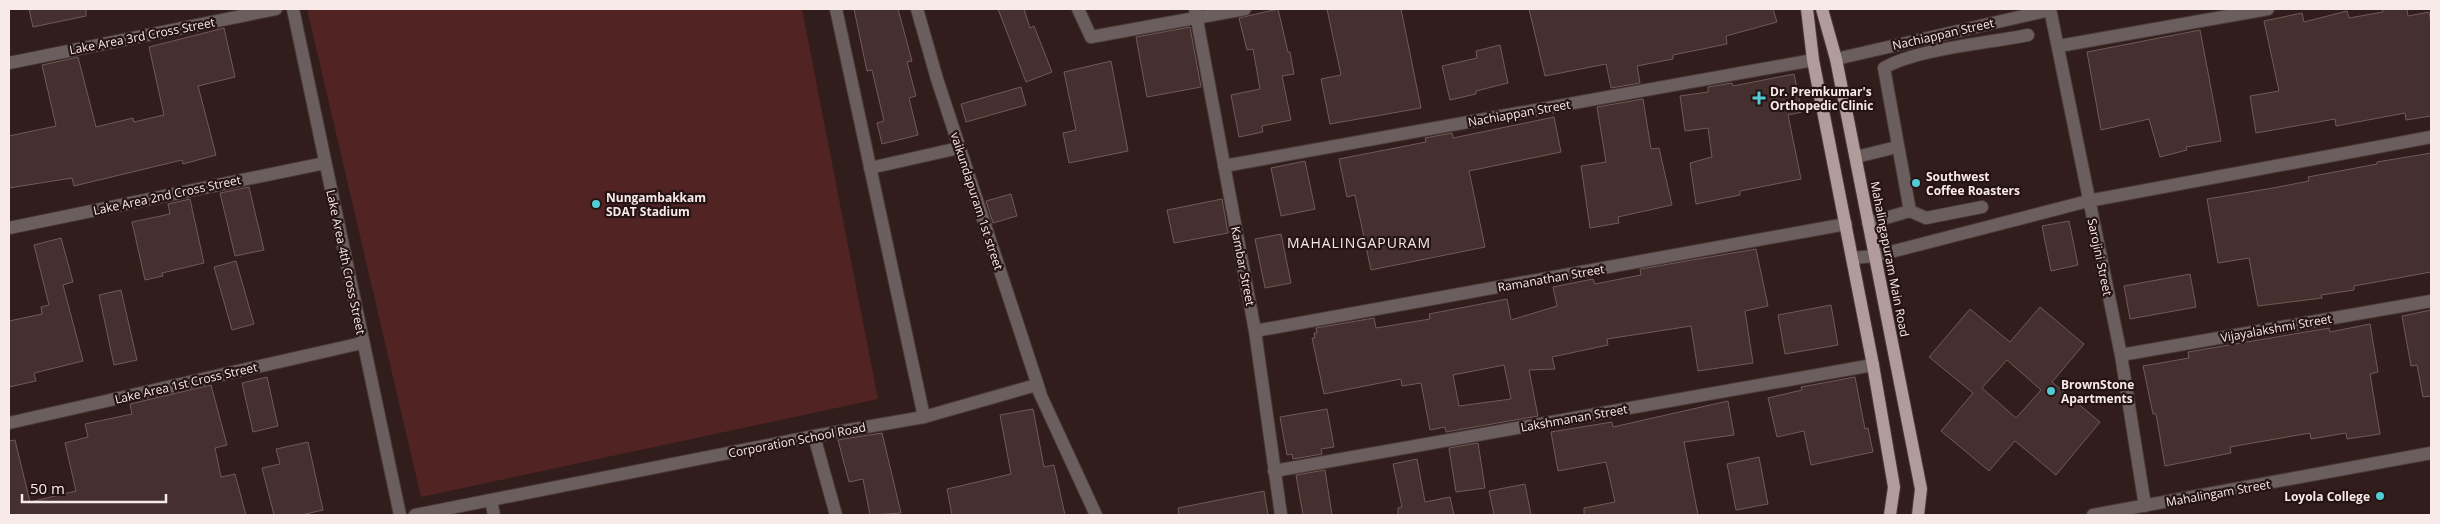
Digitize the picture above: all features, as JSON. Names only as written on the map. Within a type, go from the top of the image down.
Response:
[{"type":"main road","points":[[1807,9],[1813,60],[1873,365],[1894,486],[1890,515]]},
{"type":"main road","name":"Mahalingapuram Main Road","points":[[1822,9],[1836,59],[1921,489],[1918,515]]},
{"type":"main road","points":[[1830,9],[1836,59]]},
{"type":"street","name":"Lake Area 3rd Cross Street","points":[[9,63],[276,9]]},
{"type":"street","name":"Lake Area 4th Cross Street","points":[[293,9],[362,343],[400,515]]},
{"type":"street","points":[[836,9],[924,417]]},
{"type":"street","name":"vaikundapuram 1st street","points":[[917,9],[960,148],[1040,392]]},
{"type":"street","points":[[1078,9],[1091,38],[1196,13],[1245,9]]},
{"type":"street","name":"Nachiappan Street","points":[[1836,59],[2050,9]]},
{"type":"street","name":"Sarojini Street","points":[[2050,9],[2121,355],[2145,506]]},
{"type":"street","points":[[2059,46],[2268,9]]},
{"type":"street","name":"Kambar Street","points":[[1196,13],[1256,332],[1281,515]]},
{"type":"street","points":[[1910,211],[1884,68],[1897,60],[2028,35]]},
{"type":"street","name":"Nachiappan Street","points":[[1224,166],[1813,60]]},
{"type":"street","points":[[1852,258],[1875,256],[2088,201],[2431,137]]},
{"type":"street","points":[[1856,157],[1897,147]]},
{"type":"street","points":[[870,168],[960,148]]},
{"type":"street","name":"Lake Area 2nd Cross Street","points":[[9,228],[325,163]]},
{"type":"street","points":[[1868,223],[1910,211],[1926,218],[1982,207]]},
{"type":"street","name":"Ramanathan Street","points":[[1256,332],[1846,224]]},
{"type":"street","name":"Vijayalakshmi Street","points":[[2121,355],[2431,301]]},
{"type":"street","name":"Lake Area 1st Cross Street","points":[[9,423],[362,343]]},
{"type":"street","name":"Lakshmanan Street","points":[[1274,471],[1873,365]]},
{"type":"street","name":"Corporation School Road","points":[[415,515],[814,436],[924,417],[1036,385],[1040,392]]},
{"type":"street","points":[[1040,392],[1096,515]]},
{"type":"street","points":[[814,436],[836,515]]},
{"type":"street","name":"Mahalingam Street","points":[[2093,515],[2431,453]]},
{"type":"street","points":[[491,501],[494,515]]},
{"type":"shaded area","name":"Nungambakkam SDAT Stadium","points":[[307,9],[802,9],[878,399],[421,497]]},
{"type":"building","points":[[29,9],[86,9],[86,16],[33,27]]},
{"type":"building","points":[[854,9],[898,9],[912,61],[907,62],[916,96],[909,98],[918,135],[882,144],[877,123],[884,121],[872,70],[867,71]]},
{"type":"building","points":[[998,9],[1024,9],[1030,28],[1034,26],[1052,72],[1026,82]]},
{"type":"building","points":[[1278,9],[1294,74],[1282,76],[1291,120],[1262,126],[1263,132],[1239,137],[1231,95],[1260,89],[1253,49],[1247,50],[1239,18]]},
{"type":"building","points":[[1327,9],[1401,9],[1421,108],[1330,124],[1321,79],[1341,75]]},
{"type":"building","points":[[1529,9],[1773,9],[1777,22],[1726,36],[1727,44],[1673,55],[1673,59],[1637,66],[1640,83],[1611,88],[1606,64],[1545,76]]},
{"type":"building","points":[[2382,9],[2407,9],[2408,16],[2429,12],[2431,23],[2431,116],[2406,120],[2405,113],[2336,126],[2335,119],[2256,133],[2250,96],[2279,91],[2264,21],[2302,13],[2304,22],[2347,11],[2349,18],[2383,12]]},
{"type":"building","points":[[1190,27],[1201,87],[1147,97],[1136,37]]},
{"type":"building","points":[[224,28],[235,77],[198,86],[216,155],[183,164],[182,160],[74,186],[72,178],[9,188],[9,136],[56,126],[42,65],[78,57],[96,127],[133,118],[134,122],[164,115],[149,47]]},
{"type":"building","points":[[2200,30],[2221,141],[2186,147],[2187,150],[2160,157],[2149,119],[2101,130],[2087,52]]},
{"type":"building","points":[[1500,45],[1508,83],[1476,91],[1476,94],[1450,100],[1442,66],[1477,58],[1476,51]]},
{"type":"building","points":[[1111,61],[1128,151],[1069,163],[1063,133],[1076,130],[1064,72]]},
{"type":"building","points":[[1794,74],[1802,112],[1788,115],[1801,179],[1740,191],[1740,195],[1696,204],[1690,163],[1712,157],[1708,128],[1685,131],[1680,96],[1708,92],[1708,87],[1732,83],[1733,86]]},
{"type":"building","points":[[1021,87],[1026,105],[966,122],[961,104]]},
{"type":"building","points":[[1643,99],[1651,149],[1659,148],[1672,205],[1618,217],[1619,223],[1590,228],[1581,166],[1606,162],[1597,107]]},
{"type":"building","points":[[1554,117],[1561,152],[1469,171],[1485,247],[1371,270],[1355,195],[1347,197],[1339,159],[1426,142],[1425,138],[1452,133],[1453,138]]},
{"type":"building","points":[[2431,153],[2431,272],[2354,286],[2354,290],[2321,295],[2322,298],[2258,306],[2249,258],[2218,263],[2207,199],[2309,181],[2308,177],[2377,164],[2377,162]]},
{"type":"building","points":[[1305,161],[1315,209],[1281,216],[1271,168]]},
{"type":"building","points":[[249,187],[264,250],[235,256],[220,193]]},
{"type":"building","points":[[1011,194],[1017,216],[993,223],[986,201]]},
{"type":"building","points":[[190,199],[204,263],[162,273],[163,276],[145,280],[132,222],[170,214],[168,204]]},
{"type":"building","points":[[1222,199],[1228,233],[1174,243],[1167,210]]},
{"type":"building","points":[[2069,221],[2078,265],[2051,271],[2042,226]]},
{"type":"building","points":[[1281,234],[1291,283],[1265,288],[1255,239]]},
{"type":"building","points":[[61,238],[73,282],[63,285],[83,361],[34,373],[36,381],[9,387],[9,321],[42,314],[41,307],[49,305],[34,245]]},
{"type":"building","points":[[1756,249],[1768,306],[1745,311],[1753,363],[1698,371],[1691,326],[1607,339],[1608,345],[1552,357],[1555,369],[1529,370],[1538,416],[1446,432],[1445,427],[1430,430],[1421,383],[1402,386],[1401,379],[1324,394],[1312,338],[1315,338],[1314,333],[1317,333],[1316,328],[1374,318],[1376,328],[1430,319],[1429,314],[1507,299],[1511,320],[1557,306],[1553,287],[1593,279],[1595,284],[1641,275],[1640,269]],"holes":[[[1504,365],[1511,399],[1459,406],[1453,375]]]},
{"type":"building","points":[[236,261],[254,324],[232,330],[214,267]]},
{"type":"building","points":[[2190,274],[2196,307],[2130,319],[2124,286]]},
{"type":"building","points":[[121,290],[137,360],[114,365],[99,295]]},
{"type":"building","points":[[1831,305],[1838,345],[1785,354],[1778,315]]},
{"type":"building","name":"BrownStone Apartments","points":[[2040,307],[2084,344],[2052,382],[2100,422],[2056,475],[2015,441],[1989,471],[1941,431],[1973,393],[1929,357],[1970,309],[2010,342]],"holes":[[[2007,360],[2041,390],[2016,418],[1982,388]]]},
{"type":"building","points":[[2431,310],[2431,396],[2423,397],[2417,365],[2411,366],[2402,316]]},
{"type":"building","points":[[2370,324],[2378,372],[2370,374],[2380,434],[2347,439],[2346,433],[2311,439],[2310,433],[2230,447],[2231,453],[2165,466],[2156,414],[2153,414],[2143,366],[2189,358],[2188,352],[2329,328],[2330,332]]},
{"type":"building","points":[[267,377],[278,426],[253,432],[242,383]]},
{"type":"building","points":[[1855,377],[1865,429],[1868,428],[1873,452],[1811,465],[1804,431],[1777,437],[1768,398],[1802,390],[1801,387]]},
{"type":"building","points":[[211,385],[227,445],[215,448],[221,477],[235,474],[246,515],[9,515],[9,441],[15,440],[30,502],[76,491],[65,443],[88,437],[85,424],[132,414],[130,404]]},
{"type":"building","points":[[1728,401],[1734,435],[1684,442],[1698,515],[1584,515],[1584,508],[1615,502],[1606,462],[1558,471],[1551,432],[1612,422],[1613,427]]},
{"type":"building","points":[[1033,409],[1044,467],[1054,465],[1065,515],[952,515],[947,489],[1011,474],[1000,415]]},
{"type":"building","points":[[1327,409],[1334,447],[1321,449],[1322,454],[1293,459],[1292,454],[1287,455],[1280,417]]},
{"type":"building","points":[[882,433],[901,513],[870,515],[863,479],[849,482],[838,440]]},
{"type":"building","points":[[308,442],[323,510],[301,515],[274,515],[262,468],[280,464],[276,449]]},
{"type":"building","points":[[1478,443],[1485,488],[1456,492],[1449,448]]},
{"type":"building","points":[[1759,457],[1768,504],[1736,510],[1727,464]]},
{"type":"building","points":[[1417,459],[1425,502],[1450,497],[1454,515],[1398,515],[1398,508],[1402,507],[1393,464]]},
{"type":"building","points":[[1325,470],[1332,515],[1303,515],[1296,475]]},
{"type":"building","points":[[1525,484],[1531,515],[1494,515],[1489,491]]},
{"type":"building","points":[[1264,491],[1268,515],[1179,515],[1178,508]]},
{"type":"place","name":"Dr. Premkumar's Orthopedic Clinic","points":[[1759,98]]},
{"type":"place","name":"Southwest Coffee Roasters","points":[[1916,183]]},
{"type":"place","name":"Nungambakkam SDAT Stadium","points":[[596,204]]},
{"type":"place","name":"BrownStone Apartments","points":[[2051,391]]},
{"type":"place","name":"Loyola College","points":[[2380,496]]},
{"type":"district","name":"MAHALINGAPURAM","points":[[1359,242]]}]
